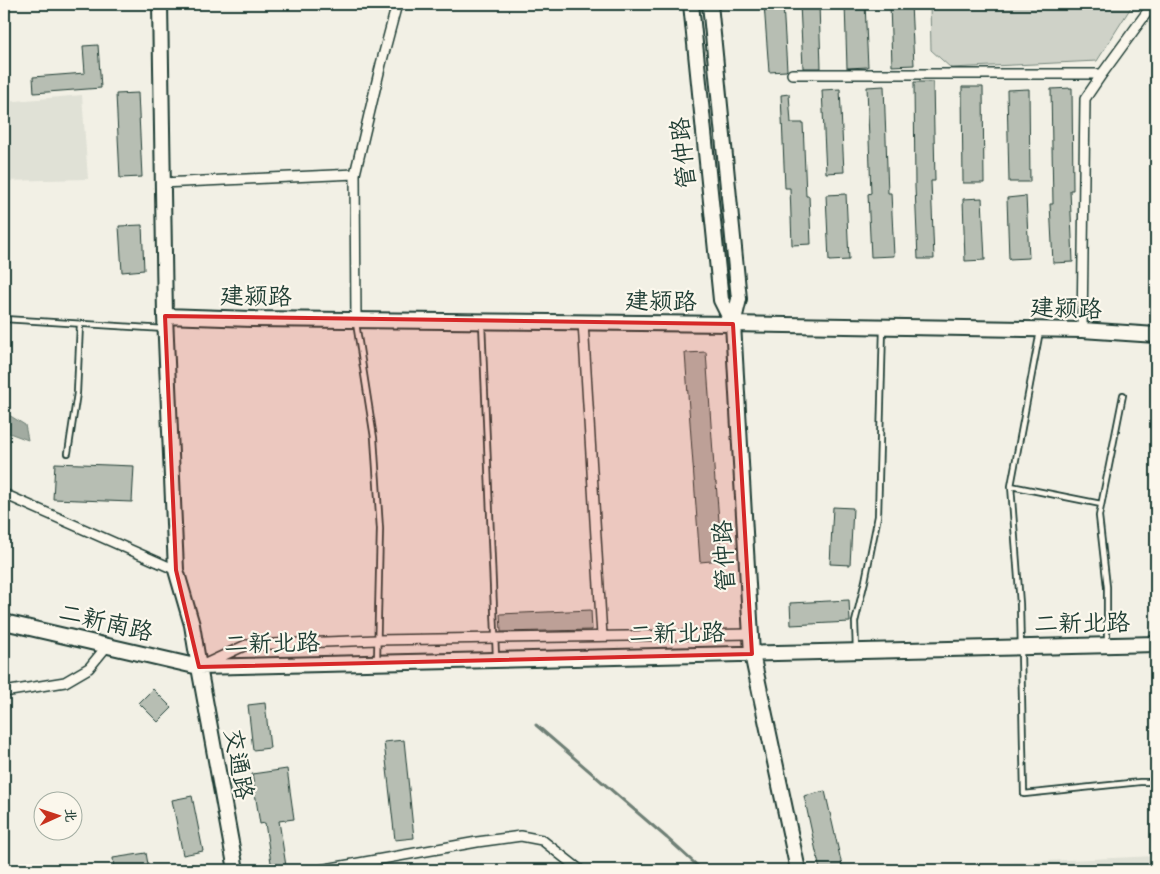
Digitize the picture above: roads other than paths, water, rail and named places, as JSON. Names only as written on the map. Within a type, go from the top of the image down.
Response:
[{"type":"street","name":"交通路","points":[[160,4],[165,322],[176,570],[192,624],[236,870]]},
{"type":"street","points":[[356,320],[354,174],[396,4]]},
{"type":"street","name":"管仲路","points":[[690,4],[721,300],[733,324]]},
{"type":"street","name":"管仲路","points":[[710,4],[739,299],[733,324],[752,654],[798,870]]},
{"type":"street","points":[[1082,330],[1085,99],[1153,4]]},
{"type":"street","points":[[792,74],[1102,74]]},
{"type":"street","points":[[162,183],[354,174]]},
{"type":"street","name":"建颍路","points":[[165,322],[356,320],[583,322],[1082,330],[1156,335]]},
{"type":"street","points":[[583,322],[602,636]]},
{"type":"street","points":[[4,494],[176,570]]},
{"type":"street","name":"二新南路","points":[[4,622],[199,667]]},
{"type":"street","points":[[199,667],[246,645],[377,640],[751,634]]},
{"type":"street","name":"二新北路","points":[[199,667],[1156,644]]},
{"type":"street","points":[[4,692],[65,682],[89,668],[106,646]]},
{"type":"street","points":[[320,870],[521,836],[542,840],[580,870]]},
{"type":"lane","points":[[4,319],[80,324],[165,322]]},
{"type":"lane","points":[[356,320],[374,438],[380,529],[377,663]]},
{"type":"lane","points":[[482,321],[496,660]]},
{"type":"lane","points":[[68,452],[77,393],[80,324]]},
{"type":"lane","points":[[856,651],[855,622],[878,516],[883,327]]},
{"type":"lane","points":[[1040,330],[1010,486],[1020,604],[1024,794],[1156,782]]},
{"type":"lane","points":[[1107,645],[1107,587],[1099,516],[1123,395]]},
{"type":"lane","points":[[1010,486],[1101,504]]},
{"type":"waterway","points":[[536,725],[702,870]]}]
